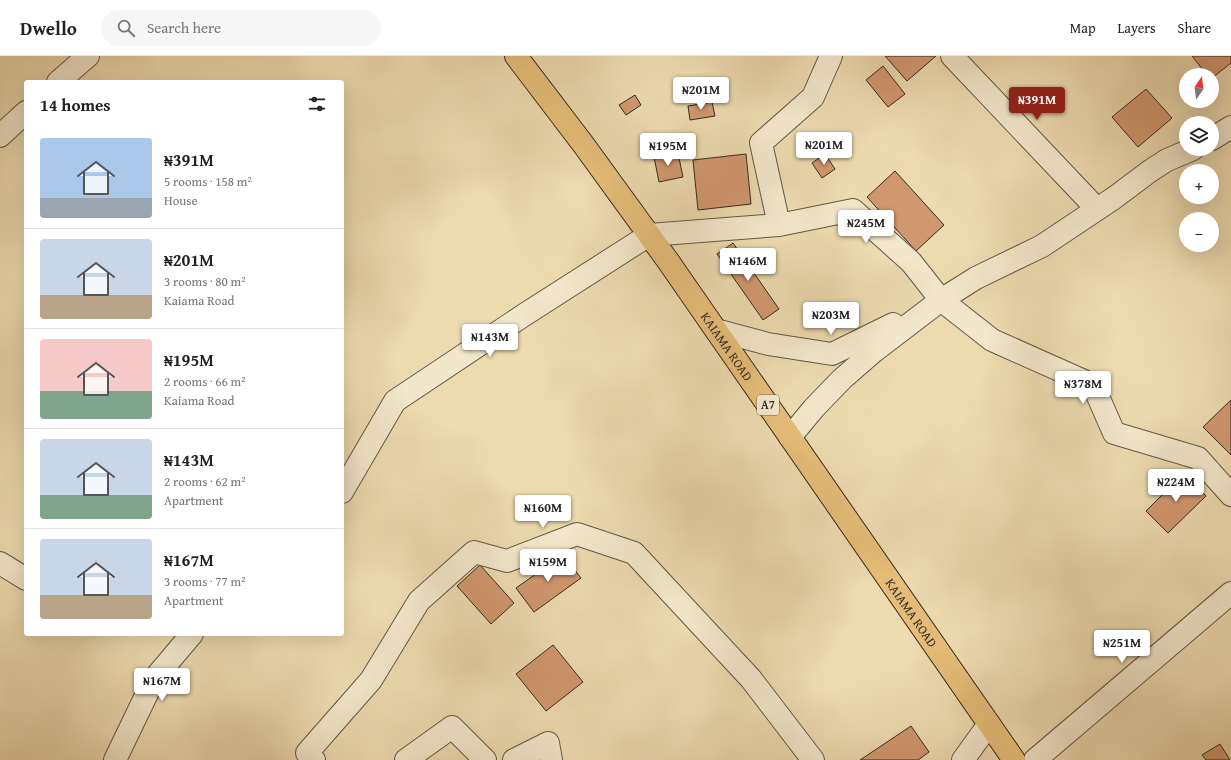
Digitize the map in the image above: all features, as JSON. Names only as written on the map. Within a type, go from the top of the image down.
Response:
[{"type":"highway","name":"KAIAMA ROAD","points":[[516,56],[583,144],[649,235],[1014,760]]},
{"type":"street","points":[[60,80],[88,56]]},
{"type":"street","points":[[779,225],[760,143],[813,97],[831,56]]},
{"type":"street","points":[[952,56],[1097,210]]},
{"type":"street","points":[[0,136],[24,114]]},
{"type":"street","points":[[790,436],[842,379],[872,352],[941,300],[976,278],[1042,246],[1097,210],[1167,160],[1179,155]]},
{"type":"street","points":[[344,489],[395,401],[524,315],[649,235],[779,225],[854,210],[911,262],[941,300],[992,340],[1092,386],[1114,433],[1198,458],[1231,495]]},
{"type":"street","points":[[716,330],[768,344],[832,354],[941,300]]},
{"type":"street","points":[[314,760],[307,753],[371,680],[419,601],[474,552],[507,562],[577,534],[634,553],[751,679],[813,760]]},
{"type":"street","points":[[0,562],[24,578]]},
{"type":"street","points":[[1035,760],[1231,593]]},
{"type":"street","points":[[115,760],[154,679],[190,636]]},
{"type":"street","points":[[964,760],[989,724]]},
{"type":"street","points":[[406,760],[452,727],[485,760]]},
{"type":"street","points":[[514,760],[548,742],[551,760]]},
{"type":"building","points":[[885,56],[936,56],[907,81]]},
{"type":"building","points":[[1192,56],[1231,56],[1231,63],[1219,72],[1219,68],[1201,68]]},
{"type":"building","points":[[883,66],[905,94],[888,107],[866,80]]},
{"type":"building","points":[[1146,89],[1172,118],[1138,147],[1112,117]]},
{"type":"building","points":[[635,95],[641,105],[626,115],[619,105]]},
{"type":"building","points":[[712,102],[715,116],[690,120],[688,106]]},
{"type":"building","points":[[678,153],[683,177],[659,182],[654,157]]},
{"type":"building","points":[[746,154],[751,204],[698,210],[693,160]]},
{"type":"building","points":[[825,154],[835,169],[822,178],[812,163]]},
{"type":"building","points":[[895,171],[944,225],[916,251],[867,197]]},
{"type":"building","points":[[733,243],[779,309],[763,320],[717,254]]},
{"type":"building","points":[[1231,400],[1231,455],[1203,427]]},
{"type":"building","points":[[1184,473],[1206,496],[1168,533],[1146,511]]},
{"type":"building","points":[[563,555],[581,578],[534,612],[516,588]]},
{"type":"building","points":[[480,565],[514,603],[491,624],[457,586]]},
{"type":"building","points":[[553,645],[583,682],[546,711],[516,674]]},
{"type":"building","points":[[911,726],[929,752],[918,760],[860,760]]},
{"type":"building","points":[[1220,744],[1230,760],[1206,760],[1202,755]]}]
